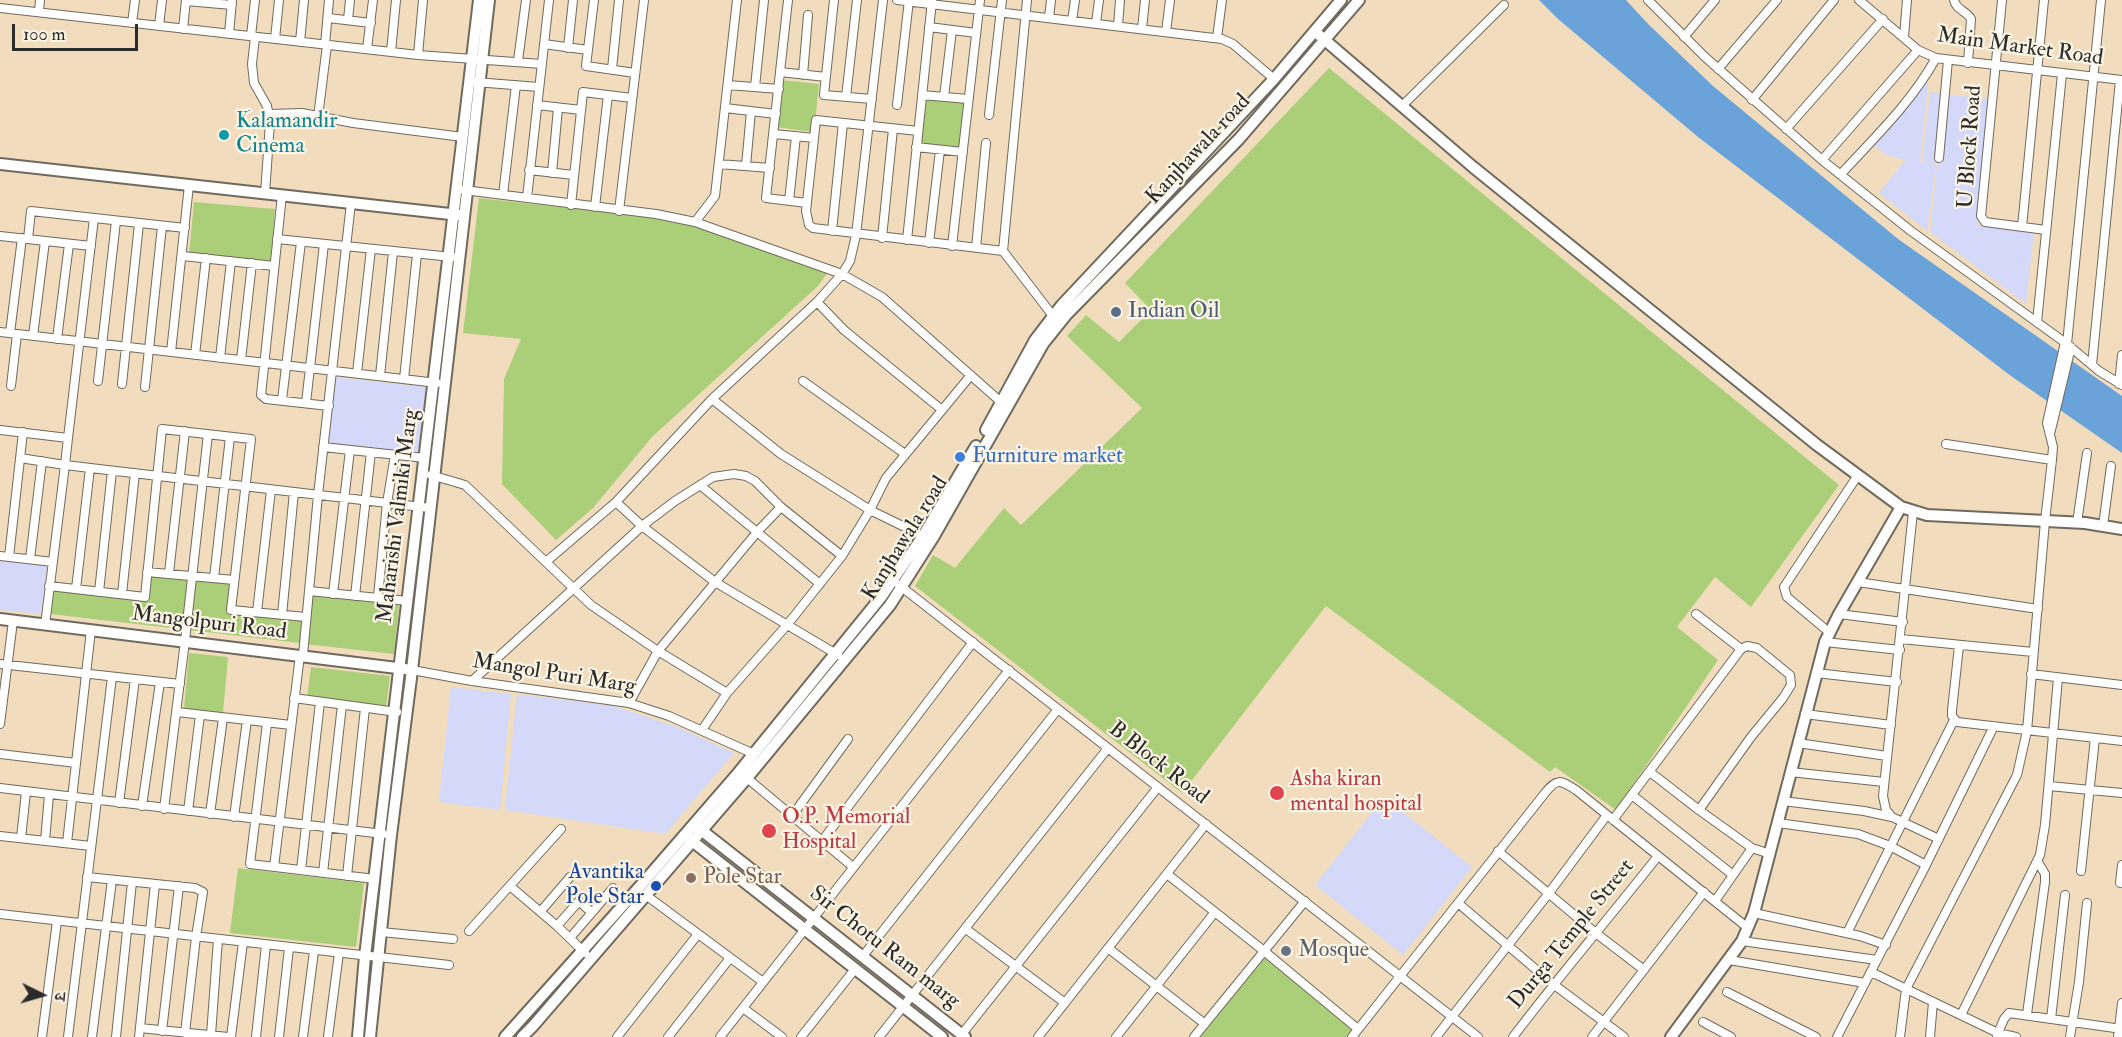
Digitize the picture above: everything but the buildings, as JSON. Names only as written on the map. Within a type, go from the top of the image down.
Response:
[{"type":"street","points":[[16,10],[17,0]]},
{"type":"street","points":[[39,12],[40,0]]},
{"type":"street","points":[[132,23],[135,0]]},
{"type":"street","points":[[159,26],[162,0]]},
{"type":"street","points":[[255,0],[252,64],[254,83],[269,114],[271,132],[265,194]]},
{"type":"street","points":[[275,39],[279,0]]},
{"type":"street","points":[[300,42],[304,0]]},
{"type":"street","points":[[318,117],[329,0]]},
{"type":"street","points":[[348,20],[350,0]]},
{"type":"street","points":[[367,49],[373,0]]},
{"type":"street","points":[[391,52],[396,0]]},
{"type":"street","points":[[418,55],[423,0]]},
{"type":"street","name":"Maharishi Valmiki Marg","points":[[477,60],[479,0]]},
{"type":"street","name":"Maharishi Valmiki Marg","points":[[358,1037],[375,879],[385,835],[401,713],[412,670],[428,474],[474,82],[489,0]]},
{"type":"street","points":[[518,61],[526,0]]},
{"type":"street","points":[[527,198],[549,0]]},
{"type":"street","points":[[568,48],[573,0]]},
{"type":"street","points":[[594,0],[586,66],[635,73]]},
{"type":"street","points":[[612,69],[619,0]]},
{"type":"street","points":[[620,211],[644,0]]},
{"type":"street","points":[[695,222],[715,196],[737,0]]},
{"type":"street","points":[[754,87],[764,0]]},
{"type":"street","points":[[788,0],[766,198],[807,203]]},
{"type":"street","points":[[834,0],[824,95],[872,99]]},
{"type":"street","points":[[846,97],[857,0]]},
{"type":"street","points":[[547,561],[616,501],[712,399],[817,302],[842,274],[850,261],[856,235],[883,0]]},
{"type":"street","points":[[897,0],[953,3],[978,10],[1217,38],[1233,44],[1275,79]]},
{"type":"street","points":[[952,246],[980,0]]},
{"type":"street","points":[[989,116],[1002,0]]},
{"type":"street","points":[[1027,0],[1003,252],[1053,316]]},
{"type":"street","points":[[1049,18],[1051,0]]},
{"type":"street","points":[[1072,21],[1075,0]]},
{"type":"street","points":[[1096,23],[1099,0]]},
{"type":"street","points":[[1118,26],[1120,0]]},
{"type":"street","points":[[1142,29],[1145,0]]},
{"type":"street","points":[[1166,32],[1170,0]]},
{"type":"street","points":[[1217,38],[1222,0]]},
{"type":"street","name":"Kanjhawala road","points":[[522,1037],[647,896],[754,754],[835,653],[897,583],[934,536],[1043,344],[1105,268],[1275,79],[1341,0]]},
{"type":"street","name":"Kanjhawala road","points":[[698,827],[747,778],[890,605],[897,583],[923,536],[1035,340],[1053,316],[1239,139],[1359,0]]},
{"type":"street","points":[[1648,0],[1718,69],[1822,160],[1911,231],[2121,385]]},
{"type":"street","points":[[1684,37],[1715,0]]},
{"type":"street","points":[[1718,69],[1777,0]]},
{"type":"street","points":[[1752,100],[1834,0]]},
{"type":"street","name":"Main Market Road","points":[[1859,0],[1918,50],[1936,58],[2121,80]]},
{"type":"street","points":[[1904,37],[1907,0]]},
{"type":"street","points":[[1954,0],[1957,7],[1968,14],[1971,20],[1968,63]]},
{"type":"street","name":"U Block Road","points":[[2002,0],[1982,216],[1985,222],[2022,227]]},
{"type":"street","points":[[2044,0],[2022,227],[2046,230]]},
{"type":"street","points":[[1900,1037],[1906,989],[2017,775],[2027,731],[2053,447],[2050,427],[2067,347],[2101,0]]},
{"type":"street","points":[[183,29],[186,1],[232,2],[229,34]]},
{"type":"street","points":[[897,105],[909,1]]},
{"type":"street","points":[[907,240],[932,2]]},
{"type":"street","points":[[1402,106],[1504,5]]},
{"type":"street","points":[[0,8],[418,55],[542,64]]},
{"type":"street","points":[[803,75],[808,15]]},
{"type":"street","points":[[327,18],[371,23]]},
{"type":"street","points":[[1786,129],[1882,19]]},
{"type":"street","points":[[929,27],[976,33]]},
{"type":"street","points":[[944,97],[952,30]]},
{"type":"street","points":[[1315,31],[1473,167],[1808,438],[1901,507],[1927,515],[2077,523],[2122,530]]},
{"type":"street","points":[[544,44],[588,50]]},
{"type":"street","points":[[1822,160],[1918,50]]},
{"type":"street","points":[[1840,174],[1896,115],[1918,87],[1936,58]]},
{"type":"street","points":[[1939,158],[1948,60]]},
{"type":"street","points":[[780,72],[826,77]]},
{"type":"street","points":[[2037,322],[2062,74]]},
{"type":"street","points":[[2092,365],[2121,80]]},
{"type":"street","points":[[474,82],[539,87]]},
{"type":"street","name":"Maharishi Valmiki Marg","points":[[462,190],[463,137],[474,82]]},
{"type":"street","points":[[728,84],[778,89]]},
{"type":"street","points":[[503,195],[516,85]]},
{"type":"street","points":[[571,205],[583,92],[632,98]]},
{"type":"street","points":[[596,207],[608,95]]},
{"type":"street","points":[[922,95],[968,99]]},
{"type":"street","points":[[537,105],[581,111]]},
{"type":"street","points":[[552,173],[558,108]]},
{"type":"street","points":[[725,108],[776,114]]},
{"type":"street","points":[[746,166],[752,111]]},
{"type":"street","points":[[269,114],[292,112],[353,123],[463,137]]},
{"type":"street","points":[[918,131],[816,120],[807,203],[809,225],[856,235],[1003,252]]},
{"type":"street","points":[[832,231],[843,123]]},
{"type":"street","points":[[882,237],[893,129]]},
{"type":"street","points":[[774,134],[814,138]]},
{"type":"street","points":[[789,201],[796,136]]},
{"type":"street","points":[[976,248],[986,143]]},
{"type":"street","points":[[916,147],[963,152]]},
{"type":"street","points":[[930,243],[940,150]]},
{"type":"street","points":[[0,164],[459,215]]},
{"type":"street","points":[[719,164],[770,168]]},
{"type":"street","points":[[530,170],[574,175]]},
{"type":"street","points":[[171,352],[189,185]]},
{"type":"street","points":[[462,190],[656,214],[695,222],[842,274],[882,297],[1001,402]]},
{"type":"street","points":[[282,195],[261,395],[267,399],[328,406]]},
{"type":"street","points":[[274,867],[306,617],[351,203]]},
{"type":"street","points":[[11,386],[14,334],[25,238],[31,211],[185,228]]},
{"type":"street","points":[[45,625],[94,218]]},
{"type":"street","points":[[98,381],[116,221]]},
{"type":"street","points":[[122,384],[139,224]]},
{"type":"street","points":[[145,387],[162,226]]},
{"type":"street","points":[[0,236],[91,246]]},
{"type":"street","points":[[277,239],[454,257]]},
{"type":"street","points":[[33,336],[45,241]]},
{"type":"street","points":[[282,400],[301,242]]},
{"type":"street","points":[[57,339],[69,244]]},
{"type":"street","points":[[306,403],[324,244]]},
{"type":"street","points":[[357,374],[371,249]]},
{"type":"street","points":[[380,376],[393,252]]},
{"type":"street","points":[[404,379],[417,254]]},
{"type":"street","points":[[183,256],[274,266]]},
{"type":"street","points":[[195,355],[206,258]]},
{"type":"street","points":[[220,358],[231,261]]},
{"type":"street","points":[[241,360],[252,263]]},
{"type":"street","points":[[817,302],[844,330],[942,410]]},
{"type":"street","points":[[0,332],[439,383]]},
{"type":"street","points":[[2121,385],[2122,355]]},
{"type":"street","points":[[702,730],[727,693],[787,625],[842,556],[886,478],[971,375]]},
{"type":"street","points":[[803,381],[905,454]]},
{"type":"street","name":"Maharishi Valmiki Marg","points":[[428,474],[425,458],[439,383]]},
{"type":"street","points":[[712,399],[781,454],[870,510],[923,536]]},
{"type":"street","points":[[49,586],[145,597],[162,429],[185,431],[251,439],[231,610],[306,617]]},
{"type":"street","points":[[0,430],[68,438]]},
{"type":"street","points":[[169,573],[185,431]]},
{"type":"street","points":[[9,557],[23,432]]},
{"type":"street","points":[[164,809],[208,434]]},
{"type":"street","points":[[214,578],[230,437]]},
{"type":"street","points":[[1946,444],[2052,460]]},
{"type":"street","points":[[323,447],[425,458]]},
{"type":"street","points":[[333,594],[350,450]]},
{"type":"street","points":[[355,596],[371,452]]},
{"type":"street","points":[[2077,523],[2086,453]]},
{"type":"street","points":[[378,597],[394,455]]},
{"type":"street","points":[[20,458],[202,482],[425,507]]},
{"type":"street","points":[[30,559],[42,460]]},
{"type":"street","points":[[2103,526],[2111,466]]},
{"type":"street","points":[[76,589],[90,468]]},
{"type":"street","points":[[99,592],[112,471]]},
{"type":"street","points":[[122,594],[135,473]]},
{"type":"street","points":[[428,474],[465,484],[591,605],[658,651],[727,693]]},
{"type":"street","points":[[472,681],[642,526],[713,477],[725,474],[746,476],[755,481],[781,507],[842,556]]},
{"type":"street","points":[[1858,475],[1784,587],[1786,597],[1827,637],[1900,650]]},
{"type":"street","points":[[700,485],[820,584]]},
{"type":"street","points":[[257,612],[271,490]]},
{"type":"street","points":[[282,615],[294,492]]},
{"type":"street","points":[[616,501],[642,526],[715,582],[846,660]]},
{"type":"street","name":"Maharishi Valmiki Marg","points":[[401,713],[400,668],[408,601],[425,507]]},
{"type":"street","points":[[629,703],[658,651],[758,531],[781,507]]},
{"type":"street","points":[[1671,1037],[1742,941],[1749,928],[1827,637],[1901,507]]},
{"type":"street","points":[[1892,817],[1886,810],[1883,796],[1884,782],[1897,682],[1914,512]]},
{"type":"street","points":[[0,556],[53,562]]},
{"type":"street","points":[[147,572],[234,580]]},
{"type":"street","points":[[1858,582],[1905,591],[2038,609]]},
{"type":"street","name":"B Block Road","points":[[897,583],[1478,1037]]},
{"type":"street","points":[[309,591],[408,601]]},
{"type":"street","points":[[1696,614],[1741,649]]},
{"type":"street","points":[[1839,614],[1903,622]]},
{"type":"street","name":"Mangolpuri Road","points":[[0,619],[412,670]]},
{"type":"street","points":[[0,724],[4,665],[13,621]]},
{"type":"street","points":[[67,843],[91,630]]},
{"type":"street","points":[[1901,639],[2033,652]]},
{"type":"street","points":[[822,841],[973,642]]},
{"type":"street","points":[[1436,1037],[1549,893],[1610,818],[1632,795],[1741,649],[1747,645],[1757,648],[1790,675],[1791,685],[1699,810]]},
{"type":"street","points":[[1846,933],[1954,720],[1952,710],[1959,646]]},
{"type":"street","points":[[4,665],[180,684]]},
{"type":"street","name":"Mangol Puri Marg","points":[[412,670],[472,681],[629,703],[669,716],[754,754]]},
{"type":"street","points":[[720,1037],[1009,670]]},
{"type":"street","points":[[1816,673],[1897,682]]},
{"type":"street","points":[[2031,674],[2122,685]]},
{"type":"street","points":[[68,1037],[95,801],[112,677]]},
{"type":"street","points":[[1960,1015],[2038,862],[2045,825],[2058,678]]},
{"type":"street","points":[[119,803],[135,680]]},
{"type":"street","points":[[142,806],[160,682]]},
{"type":"street","points":[[294,698],[401,713]]},
{"type":"street","points":[[301,870],[320,702]]},
{"type":"street","points":[[323,873],[342,705]]},
{"type":"street","points":[[347,876],[365,708]]},
{"type":"street","points":[[863,956],[1058,709]]},
{"type":"street","points":[[177,712],[291,725]]},
{"type":"street","points":[[1805,714],[1891,726]]},
{"type":"street","points":[[188,812],[200,715]]},
{"type":"street","points":[[210,814],[223,718]]},
{"type":"street","points":[[234,817],[247,720]]},
{"type":"street","points":[[1954,720],[1960,723],[2122,741]]},
{"type":"street","points":[[267,723],[250,864],[375,879]]},
{"type":"street","points":[[1837,1037],[1886,945],[1994,726]]},
{"type":"street","points":[[2081,871],[2095,738]]},
{"type":"street","points":[[792,816],[848,739]]},
{"type":"street","points":[[1798,743],[1887,756]]},
{"type":"street","points":[[879,1037],[1108,748]]},
{"type":"street","points":[[0,754],[76,763]]},
{"type":"street","points":[[1650,772],[1752,848],[1770,854]]},
{"type":"street","points":[[1790,772],[1884,782]]},
{"type":"street","points":[[747,778],[853,867]]},
{"type":"street","points":[[1352,1037],[1498,851],[1552,784],[1557,782],[1562,782],[1576,790],[1749,928]]},
{"type":"street","points":[[2049,786],[2122,793]]},
{"type":"street","points":[[964,1035],[1158,787]]},
{"type":"street","points":[[0,788],[385,835]]},
{"type":"street","points":[[21,838],[26,792]]},
{"type":"street","points":[[45,841],[49,795]]},
{"type":"street","points":[[1632,795],[1733,875]]},
{"type":"street","points":[[1783,801],[1864,811],[1892,817],[1939,839]]},
{"type":"street","points":[[1778,823],[1858,834],[1890,846],[1926,865]]},
{"type":"street","points":[[1038,1037],[1206,824]]},
{"type":"street","name":"Sir Chotu Ram marg","points":[[698,827],[964,1035]]},
{"type":"street","points":[[469,931],[561,829]]},
{"type":"street","name":"Maharishi Valmiki Marg","points":[[370,1037],[383,909],[385,835]]},
{"type":"street","points":[[0,836],[91,846]]},
{"type":"street","name":"Kanjhawala road","points":[[505,1037],[689,838]]},
{"type":"street","name":"Sir Chotu Ram marg","points":[[689,838],[942,1037]]},
{"type":"street","points":[[1715,901],[1752,848]]},
{"type":"street","points":[[1498,851],[1644,970]]},
{"type":"street","name":"Durga Temple Street","points":[[1513,1037],[1553,984],[1597,934],[1658,856]]},
{"type":"street","points":[[2027,1014],[2045,882],[2045,874],[2038,862]]},
{"type":"street","points":[[2120,883],[2122,865]]},
{"type":"street","points":[[1167,874],[1358,1029]]},
{"type":"street","points":[[87,877],[199,888],[203,892],[185,1033]]},
{"type":"street","points":[[541,911],[570,877]]},
{"type":"street","points":[[92,1037],[112,880]]},
{"type":"street","points":[[116,1037],[132,882]]},
{"type":"street","points":[[155,884],[140,1033],[162,1031],[229,1037],[243,942]]},
{"type":"street","points":[[162,1031],[179,886]]},
{"type":"street","points":[[510,886],[592,958]]},
{"type":"street","points":[[570,938],[614,888]]},
{"type":"street","points":[[1592,1037],[1704,892]]},
{"type":"street","points":[[2051,1019],[2065,895]]},
{"type":"street","points":[[647,896],[763,982]]},
{"type":"street","points":[[558,926],[579,901],[591,912]]},
{"type":"street","points":[[1194,1037],[1305,901]]},
{"type":"street","points":[[1458,903],[1553,984],[1624,1037]]},
{"type":"street","points":[[2070,1037],[2087,903]]},
{"type":"street","points":[[371,908],[383,909]]},
{"type":"street","points":[[1116,1037],[1215,912]]},
{"type":"street","points":[[1754,913],[1846,933],[1886,945]]},
{"type":"street","points":[[0,914],[449,965]]},
{"type":"street","points":[[42,1037],[57,921]]},
{"type":"street","points":[[966,929],[1065,1003]]},
{"type":"street","points":[[381,932],[453,939]]},
{"type":"street","points":[[617,1037],[698,934]]},
{"type":"street","points":[[211,1035],[218,939]]},
{"type":"street","points":[[1742,941],[1877,960]]},
{"type":"street","points":[[256,1037],[267,945]]},
{"type":"street","points":[[279,1037],[289,948]]},
{"type":"street","points":[[1108,948],[1205,1024]]},
{"type":"street","points":[[303,1037],[314,951]]},
{"type":"street","points":[[328,1037],[339,953]]},
{"type":"street","points":[[668,1037],[730,958]]},
{"type":"street","points":[[1728,960],[1865,983]]},
{"type":"street","points":[[801,1037],[855,969]]},
{"type":"street","points":[[1870,972],[1997,1035],[2016,1037]]},
{"type":"street","points":[[1726,992],[1816,1037]]},
{"type":"street","points":[[1929,1037],[1933,1002]]},
{"type":"street","points":[[1997,1035],[2009,1013],[2027,1014],[2120,1032],[2122,1003]]},
{"type":"street","points":[[743,1008],[782,1037]]},
{"type":"street","points":[[1703,1022],[1731,1037]]},
{"type":"shaded area","points":[[1920,83],[1928,84],[1920,162],[1936,165],[1927,231],[1879,193],[1905,160],[1886,155],[1871,143]]},
{"type":"shaded area","points":[[1930,92],[1989,99],[1977,225],[2034,231],[2026,304],[1930,232],[1937,164],[1922,162]]},
{"type":"shaded area","points":[[335,377],[426,387],[418,454],[327,443]]},
{"type":"shaded area","points":[[0,560],[47,566],[41,614],[0,610]]},
{"type":"shaded area","points":[[451,687],[511,694],[500,810],[439,802]]},
{"type":"shaded area","points":[[517,694],[614,706],[677,727],[734,753],[665,834],[505,810]]},
{"type":"shaded area","points":[[1384,797],[1472,867],[1403,955],[1315,885]]},
{"type":"green space","points":[[1329,68],[1839,485],[1751,607],[1715,577],[1677,627],[1718,660],[1616,810],[1555,767],[1550,772],[1326,606],[1182,793],[915,586],[933,555],[955,568],[1004,508],[1021,525],[1142,408],[1067,336],[1086,315],[1119,342],[1151,310],[1125,283]]},
{"type":"green space","points":[[781,80],[819,84],[814,132],[775,127]]},
{"type":"green space","points":[[925,98],[964,102],[959,149],[920,145]]},
{"type":"green space","points":[[479,198],[686,221],[828,272],[818,286],[652,437],[593,508],[556,540],[502,484],[504,379],[521,339],[463,333]]},
{"type":"green space","points":[[194,202],[275,209],[271,261],[189,254]]},
{"type":"green space","points":[[149,574],[237,584],[234,613],[302,620],[300,643],[50,614],[53,591],[146,601]]},
{"type":"green space","points":[[311,594],[399,604],[394,654],[305,644]]},
{"type":"green space","points":[[189,653],[228,657],[223,713],[184,709]]},
{"type":"green space","points":[[311,667],[390,676],[386,707],[307,698]]},
{"type":"green space","points":[[238,868],[364,883],[356,947],[230,933]]},
{"type":"green space","points":[[1264,951],[1358,1029],[1351,1037],[1200,1037]]},
{"type":"water","points":[[1539,0],[1626,0],[1713,86],[1898,239],[2122,396],[2122,453],[2011,376],[1698,137],[1558,19]]},
{"type":"place","name":"Kalamandir Cinema","points":[[224,135]]},
{"type":"place","name":"Indian Oil","points":[[1116,312]]},
{"type":"place","name":"Furniture market","points":[[960,457]]},
{"type":"place","name":"Asha kiran mental hospital","points":[[1277,793]]},
{"type":"place","name":"O.P. Memorial Hospital","points":[[769,831]]},
{"type":"place","name":"Pole Star","points":[[691,878]]},
{"type":"place","name":"Avantika Pole Star","points":[[656,886]]},
{"type":"place","name":"Mosque","points":[[1286,951]]}]
